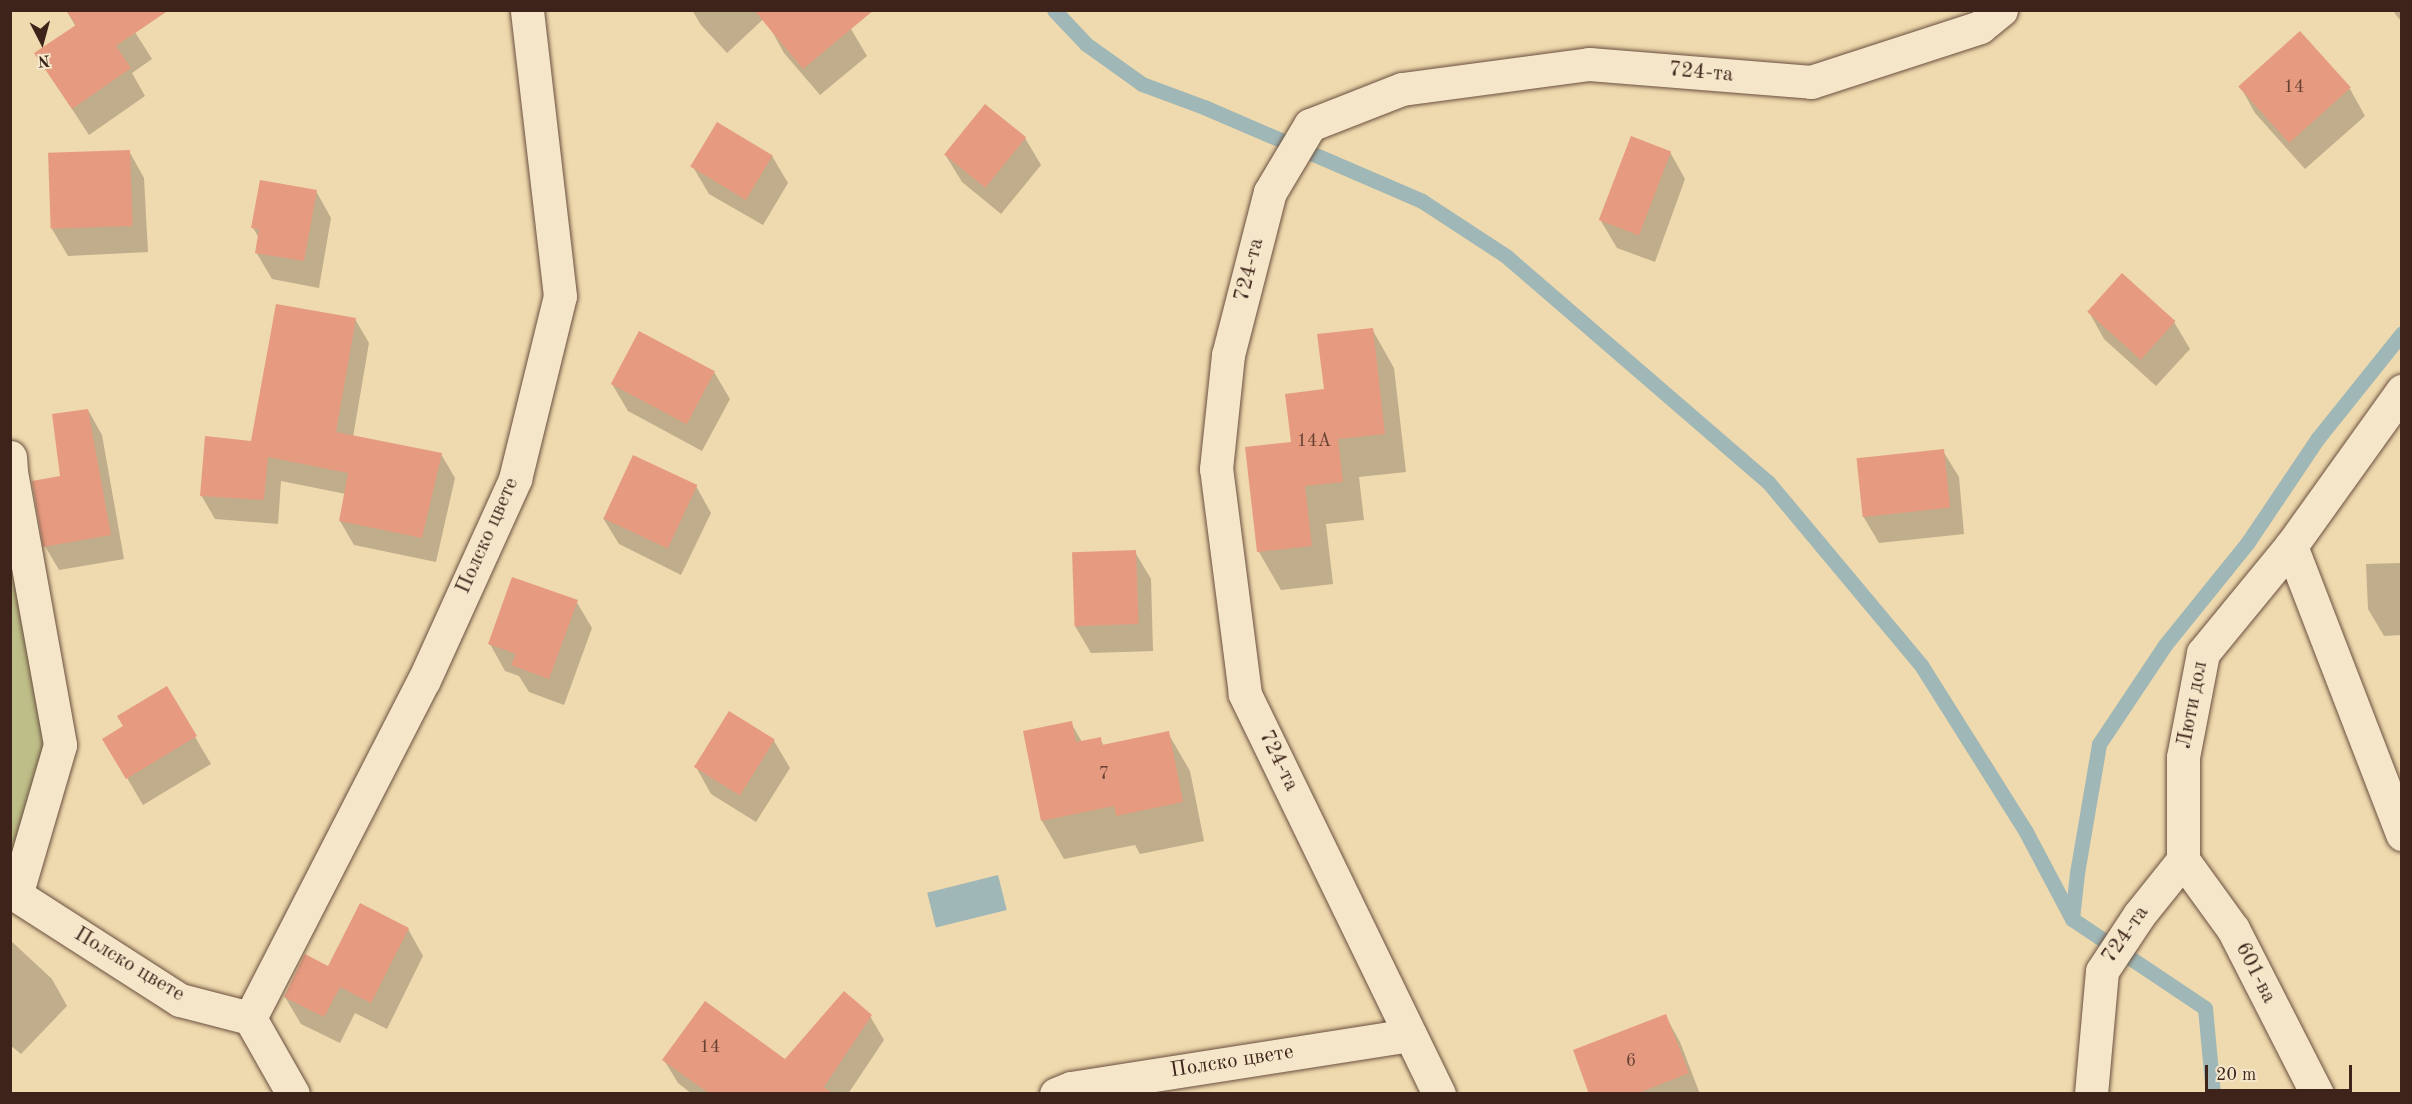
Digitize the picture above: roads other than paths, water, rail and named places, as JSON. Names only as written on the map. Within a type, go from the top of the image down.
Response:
[{"type":"street","name":"Полско цвете","points":[[10,457],[60,745],[13,893],[180,1000],[250,1018],[424,680],[515,479],[560,296],[526,10]]},
{"type":"street","name":"724-та","points":[[1439,1094],[1245,694],[1216,470],[1228,355],[1270,192],[1310,125],[1402,89],[1589,64],[1811,82],[1980,27],[2001,10]]},
{"type":"street","name":"Люти дол","points":[[2182,860],[2183,758],[2203,653],[2291,546],[2402,391]]},
{"type":"street","points":[[2291,546],[2402,834]]},
{"type":"street","name":"724-та","points":[[2091,1094],[2102,971],[2139,915],[2182,860]]},
{"type":"street","name":"601-ва","points":[[2182,860],[2233,929],[2317,1094]]},
{"type":"street","points":[[250,1018],[293,1094]]},
{"type":"street","name":"Полско цвете","points":[[1056,1094],[1071,1088],[1409,1035]]},
{"type":"water","points":[[998,875],[1007,910],[936,928],[927,893]]},
{"type":"waterway","points":[[1054,10],[1086,44],[1142,84],[1204,107],[1422,201],[1506,256],[1768,482],[1921,665],[2026,832],[2072,919]]},
{"type":"waterway","points":[[2213,1094],[2205,1008],[2072,919],[2077,873],[2099,744],[2165,645],[2248,542],[2318,438],[2402,333]]}]
